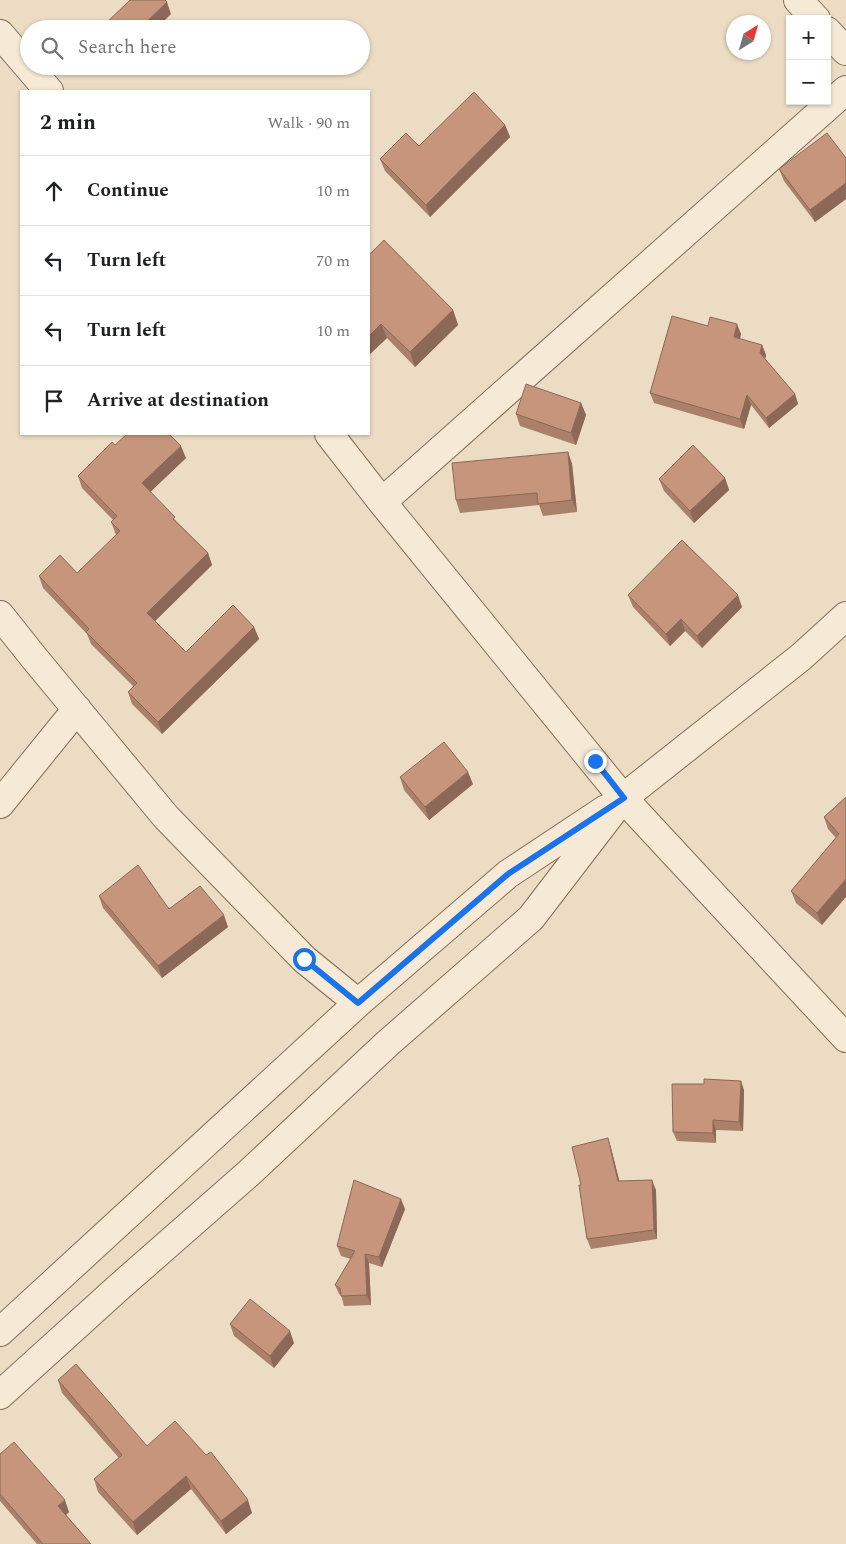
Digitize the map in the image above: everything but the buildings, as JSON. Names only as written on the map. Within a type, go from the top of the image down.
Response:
[{"type":"street","points":[[798,0],[812,15]]},
{"type":"street","points":[[0,34],[20,57]]},
{"type":"street","points":[[831,35],[846,52]]},
{"type":"street","points":[[35,75],[48,90]]},
{"type":"street","points":[[382,502],[846,90]]},
{"type":"street","points":[[330,435],[382,502],[624,798],[846,1038]]},
{"type":"street","points":[[0,615],[166,817],[304,959],[358,1003]]},
{"type":"street","points":[[0,1332],[358,1003],[508,874],[624,798],[801,657],[846,616]]},
{"type":"street","points":[[0,804],[77,709]]},
{"type":"street","points":[[0,1395],[249,1173],[388,1043],[531,918],[624,798]]},
{"type":"route","points":[[304,959],[358,1003],[508,874],[624,798],[595,761]]}]
